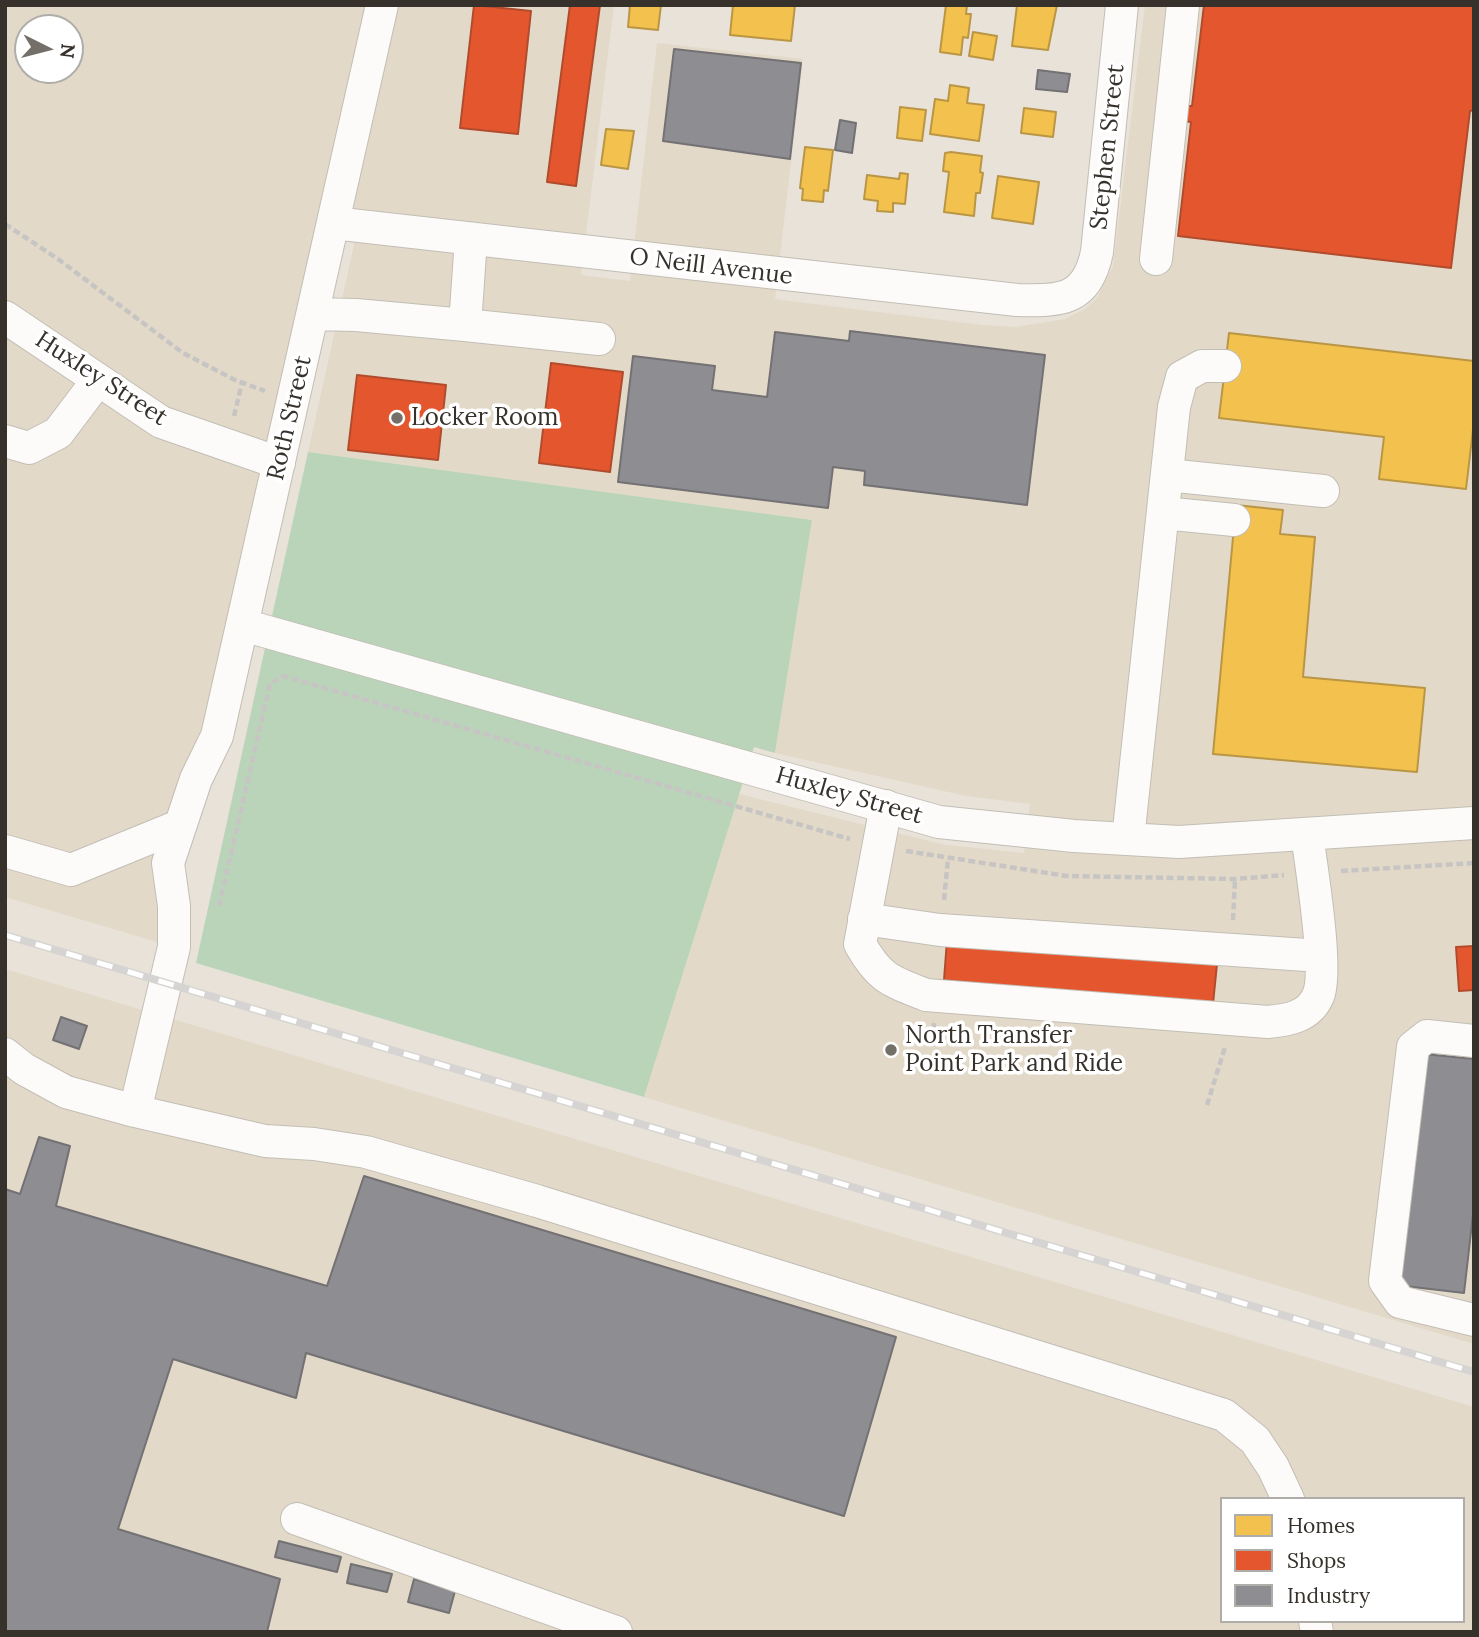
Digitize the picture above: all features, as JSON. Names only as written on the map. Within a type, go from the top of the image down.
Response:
[{"type":"street","name":"Roth Street","points":[[135,1111],[174,947],[174,906],[168,863],[196,779],[217,736],[382,5]]},
{"type":"street","name":"Stephen Street","points":[[1084,285],[1090,278],[1097,252],[1122,5]]},
{"type":"street","points":[[1156,259],[1183,5]]},
{"type":"street","name":"O Neill Avenue","points":[[333,223],[1017,300],[1040,301],[1069,297],[1084,285]]},
{"type":"street","points":[[465,325],[471,239]]},
{"type":"street","points":[[313,314],[356,315],[599,339]]},
{"type":"street","name":"Huxley Street","points":[[5,317],[161,422],[279,463]]},
{"type":"street","points":[[1128,839],[1174,407],[1182,377],[1202,366],[1225,366]]},
{"type":"street","points":[[5,441],[29,448],[58,433],[99,380]]},
{"type":"street","points":[[1167,475],[1323,491]]},
{"type":"street","points":[[1163,513],[1234,520]]},
{"type":"street","name":"Huxley Street","points":[[243,625],[939,822],[1074,836],[1179,842],[1474,823]]},
{"type":"street","points":[[886,806],[860,944],[873,967],[894,983],[926,995],[1255,1021],[1291,1020],[1304,1013],[1318,997],[1322,982],[1321,956],[1307,834]]},
{"type":"street","points":[[5,851],[71,870],[179,826]]},
{"type":"street","points":[[864,919],[940,930],[1321,956]]},
{"type":"street","points":[[1474,1041],[1427,1036],[1413,1047],[1384,1282],[1400,1302],[1474,1320]]},
{"type":"street","points":[[5,1054],[24,1069],[66,1092],[265,1141],[314,1144],[366,1152],[550,1205],[1224,1415],[1255,1440],[1273,1467],[1287,1497]]},
{"type":"street","points":[[297,1519],[616,1632]]},
{"type":"path","points":[[5,224],[58,259],[183,353],[234,380],[293,401]]},
{"type":"path","points":[[219,906],[270,684],[283,676],[878,846],[1067,876],[1235,879],[1474,863]]},
{"type":"shaded area","points":[[5,5],[614,5],[581,275],[630,281],[657,43],[803,59],[775,299],[1016,327],[1065,319],[1085,309],[1097,298],[1113,266],[1145,5],[1474,5],[1474,1344],[644,1097],[739,794],[946,845],[1024,853],[1030,804],[966,796],[775,753],[812,520],[308,452],[358,227],[334,223],[179,826],[174,947],[5,897]]},
{"type":"shaded area","points":[[5,969],[1474,1407],[1474,1632],[5,1632]]},
{"type":"green space","points":[[308,452],[812,520],[775,753],[754,747],[644,1097],[196,963]]},
{"type":"building: Homes","points":[[630,5],[661,5],[658,30],[628,27]]},
{"type":"building: Homes","points":[[733,5],[795,5],[791,41],[730,35]]},
{"type":"building: Homes","points":[[946,5],[967,5],[966,14],[971,14],[968,38],[963,37],[961,55],[940,52]]},
{"type":"building: Homes","points":[[1017,5],[1057,5],[1048,50],[1012,46]]},
{"type":"building: Homes","points":[[973,32],[997,36],[993,60],[969,56]]},
{"type":"building: Homes","points":[[950,85],[969,88],[967,103],[984,105],[979,141],[930,134],[935,99],[948,101]]},
{"type":"building: Homes","points":[[900,107],[926,110],[922,141],[897,138]]},
{"type":"building: Homes","points":[[1024,108],[1056,112],[1053,137],[1021,133]]},
{"type":"building: Homes","points":[[606,129],[634,131],[628,169],[601,165]]},
{"type":"building: Homes","points":[[805,147],[833,150],[828,191],[824,190],[823,202],[802,200],[803,189],[800,188]]},
{"type":"building: Homes","points":[[945,153],[982,156],[980,172],[983,173],[980,193],[976,193],[974,216],[944,212],[949,172],[943,171]]},
{"type":"building: Homes","points":[[900,173],[908,174],[905,204],[893,203],[893,212],[877,211],[878,201],[864,199],[867,175],[899,179]]},
{"type":"building: Homes","points":[[998,176],[1039,182],[1033,224],[992,218]]},
{"type":"building: Homes","points":[[1229,333],[1474,361],[1474,421],[1466,489],[1379,479],[1384,437],[1219,418]]},
{"type":"building: Homes","points":[[1236,505],[1283,510],[1280,534],[1315,537],[1303,677],[1425,688],[1417,772],[1213,754]]},
{"type":"building: Shops","points":[[474,5],[531,11],[518,134],[460,128]]},
{"type":"building: Shops","points":[[570,5],[600,5],[576,186],[547,182]]},
{"type":"building: Shops","points":[[1204,5],[1474,5],[1474,110],[1470,111],[1451,268],[1178,236],[1191,122],[1176,120],[1178,106],[1192,106]]},
{"type":"building: Shops","points":[[551,363],[623,372],[610,472],[539,463]]},
{"type":"building: Shops","name":"Locker Room","points":[[357,375],[446,385],[438,460],[348,450]]},
{"type":"building: Shops","points":[[947,940],[1217,964],[1213,1004],[944,980]]},
{"type":"building: Shops","points":[[1474,946],[1474,990],[1459,991],[1456,947]]},
{"type":"building: Industry","points":[[674,49],[801,63],[790,159],[663,141]]},
{"type":"building: Industry","points":[[1038,70],[1070,74],[1067,92],[1036,89]]},
{"type":"building: Industry","points":[[840,120],[856,123],[852,153],[835,150]]},
{"type":"building: Industry","points":[[850,331],[1045,355],[1027,505],[864,485],[865,471],[833,467],[828,508],[618,482],[633,356],[715,366],[712,390],[767,397],[775,332],[849,341]]},
{"type":"building: Industry","points":[[61,1017],[87,1026],[79,1049],[53,1040]]},
{"type":"building: Industry","points":[[1424,1054],[1474,1059],[1474,1206],[1464,1293],[1396,1285]]},
{"type":"building: Industry","points":[[39,1137],[70,1146],[56,1206],[327,1286],[364,1176],[896,1337],[844,1516],[306,1353],[296,1398],[173,1359],[118,1529],[280,1579],[267,1632],[5,1632],[5,1189],[20,1194]]},
{"type":"building: Industry","points":[[279,1541],[341,1557],[337,1572],[275,1557]]},
{"type":"building: Industry","points":[[351,1564],[392,1574],[387,1592],[347,1583]]},
{"type":"building: Industry","points":[[414,1579],[455,1591],[449,1613],[408,1602]]},
{"type":"railway","points":[[5,935],[1474,1372]]},
{"type":"place","name":"Locker Room","points":[[397,418]]},
{"type":"place","name":"North Transfer Point Park and Ride","points":[[891,1050]]}]
